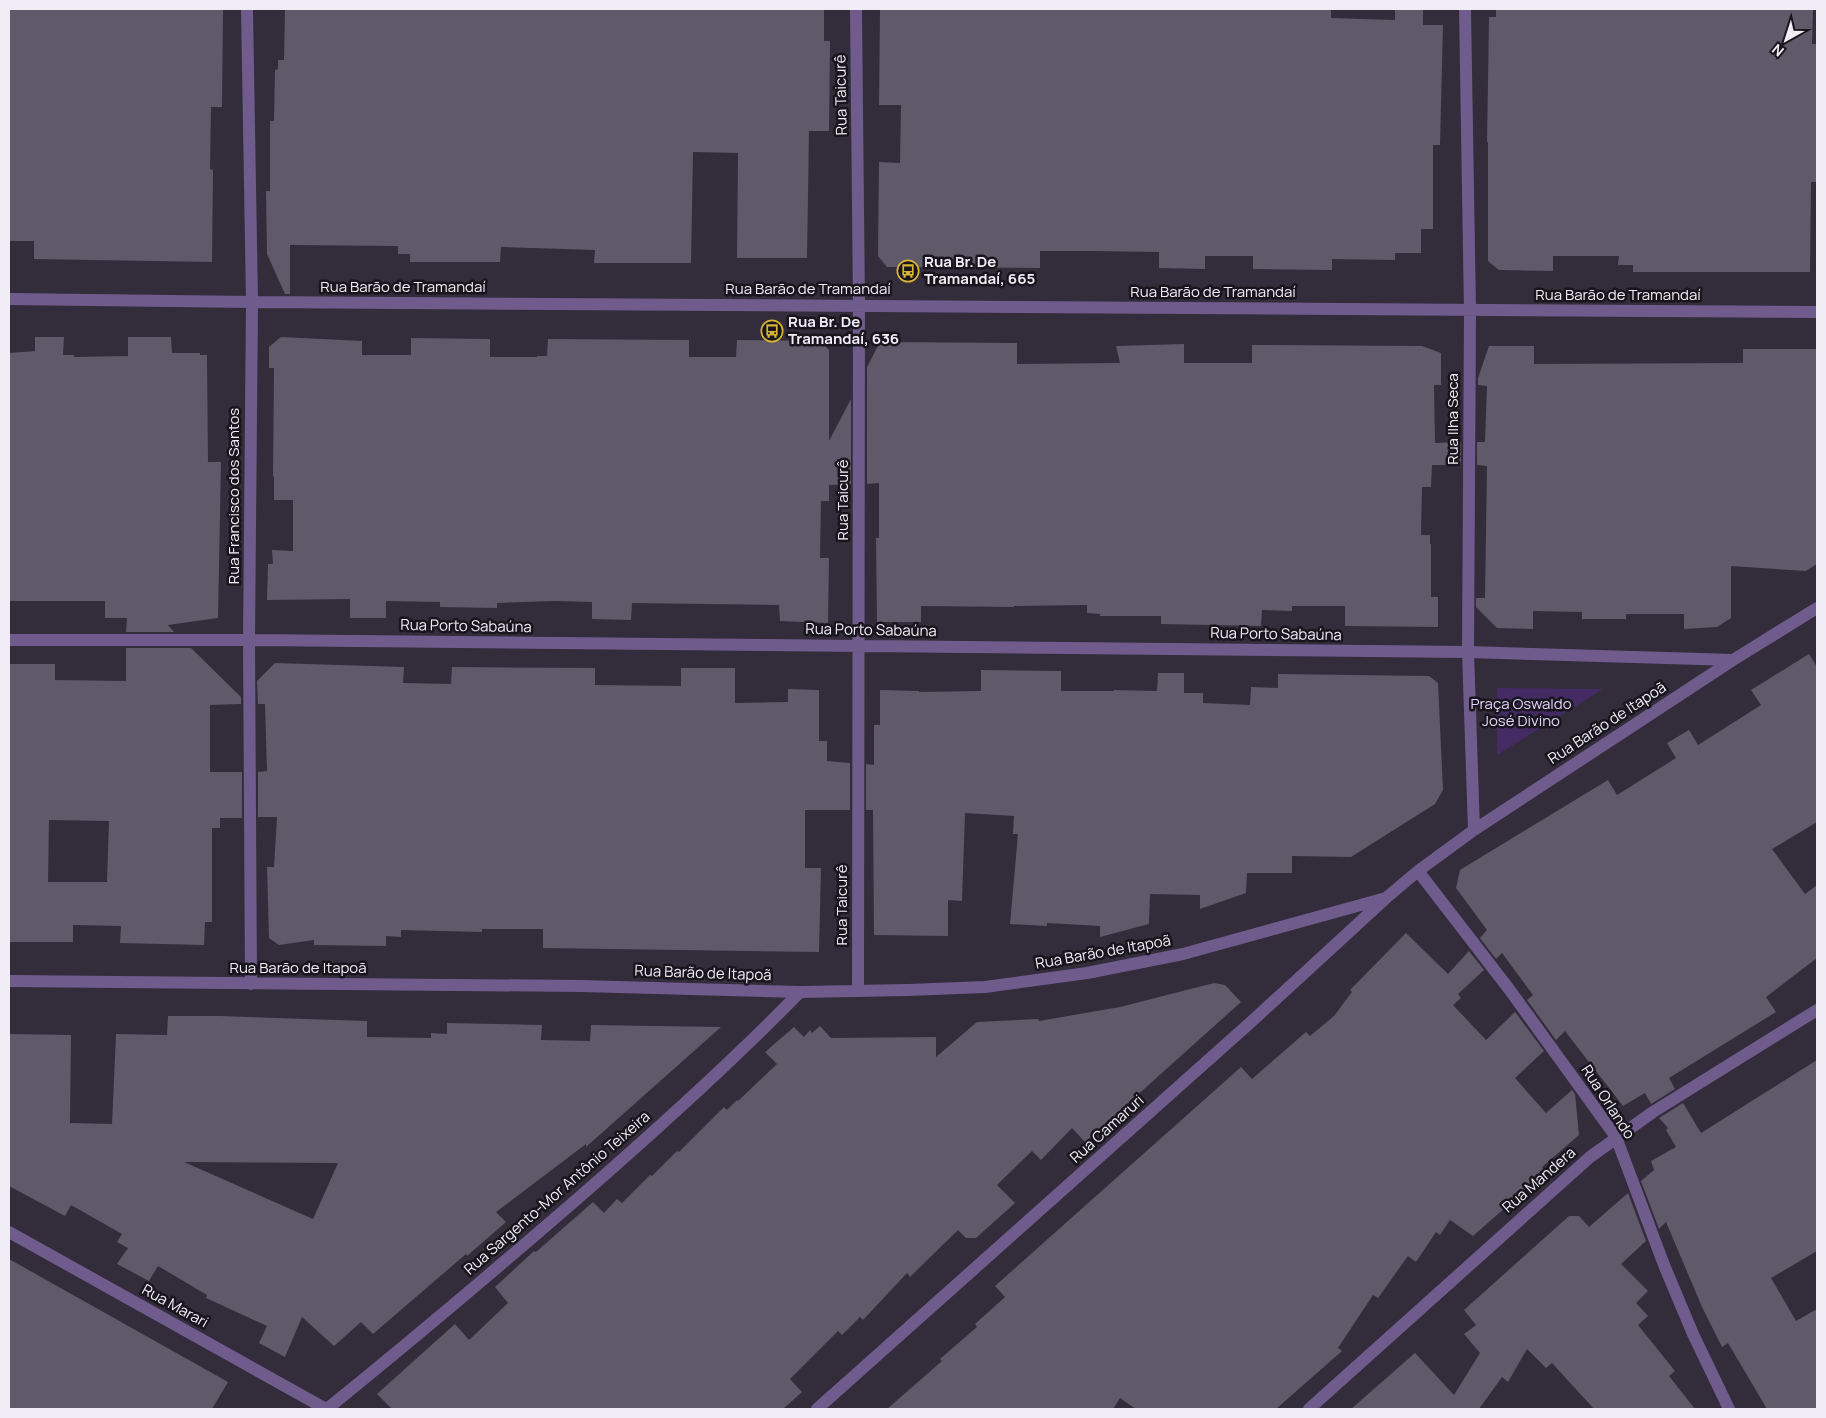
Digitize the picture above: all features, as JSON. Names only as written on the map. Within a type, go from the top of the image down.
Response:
[{"type":"street","name":"Rua Francisco dos Santos","points":[[247,9],[252,302],[249,640],[251,984]]},
{"type":"street","name":"Rua Taicurê","points":[[856,9],[859,306],[858,991]]},
{"type":"street","name":"Rua Ilha Seca","points":[[1465,9],[1470,310],[1468,652],[1474,830]]},
{"type":"street","name":"Rua Barão de Tramandaí","points":[[9,299],[1817,312]]},
{"type":"street","name":"Rua Barão de Itapoã","points":[[1418,871],[1474,830],[1733,660],[1817,608]]},
{"type":"street","name":"Rua Porto Sabaúna","points":[[9,640],[249,640],[1468,652],[1733,660]]},
{"type":"street","name":"Rua Camaruri","points":[[816,1409],[1418,871]]},
{"type":"street","name":"Rua Orlando","points":[[1418,871],[1509,989],[1616,1137],[1685,1317],[1729,1409]]},
{"type":"street","name":"Rua Barão de Itapoã","points":[[9,981],[581,986],[800,992],[985,987],[1087,973],[1182,954],[1386,898]]},
{"type":"street","name":"Rua Sargento-Mor Antônio Teixeira","points":[[327,1409],[434,1321],[645,1140],[800,992]]},
{"type":"street","name":"Rua Mandera","points":[[1309,1409],[1540,1200],[1616,1137],[1817,1010]]},
{"type":"street","name":"Rua Marari","points":[[9,1232],[327,1409]]},
{"type":"green space","name":"Praça Oswaldo José Divino","points":[[1497,688],[1603,689],[1497,755]]},
{"type":"building","points":[[9,9],[223,9],[222,107],[211,107],[210,169],[213,170],[212,262],[34,259],[34,241],[9,241]]},
{"type":"building","points":[[285,9],[824,9],[824,41],[830,41],[829,131],[809,131],[807,258],[737,258],[738,153],[693,152],[691,263],[594,263],[595,250],[501,247],[500,262],[410,262],[410,254],[398,254],[398,246],[290,245],[290,294],[285,294],[267,254],[266,191],[270,191],[270,121],[274,121],[275,70],[278,69],[278,60],[284,60]]},
{"type":"building","points":[[880,9],[1331,9],[1331,18],[1395,20],[1395,9],[1423,9],[1423,25],[1443,25],[1440,145],[1433,145],[1433,229],[1421,229],[1421,253],[1395,253],[1395,260],[1332,259],[1332,270],[1253,269],[1253,256],[1205,256],[1205,269],[1159,268],[1159,252],[1092,251],[1040,251],[1040,268],[887,267],[878,256],[879,162],[900,163],[901,105],[879,105]]},
{"type":"building","points":[[1496,9],[1813,9],[1812,44],[1817,44],[1817,182],[1811,182],[1810,272],[1633,272],[1633,265],[1618,265],[1619,256],[1553,256],[1553,271],[1499,270],[1488,261],[1489,17],[1496,17]]},
{"type":"building","points":[[35,337],[64,337],[63,355],[74,355],[74,357],[128,356],[128,337],[171,337],[172,353],[200,353],[200,355],[207,355],[208,462],[221,462],[218,618],[168,625],[174,632],[126,632],[127,618],[105,618],[105,601],[9,601],[9,353],[35,351]]},
{"type":"building","points":[[281,337],[362,341],[362,355],[411,355],[411,338],[490,339],[490,357],[547,356],[548,339],[689,340],[689,357],[736,357],[737,340],[820,341],[829,350],[829,441],[851,399],[851,484],[829,485],[829,501],[821,501],[820,558],[829,558],[828,623],[780,621],[779,605],[632,603],[631,620],[592,619],[592,602],[497,603],[497,608],[440,607],[440,602],[386,601],[386,618],[350,618],[350,599],[267,600],[268,564],[273,564],[272,550],[293,551],[293,500],[274,500],[274,368],[269,368],[269,347]]},
{"type":"building","points":[[880,342],[1017,343],[1017,364],[1120,363],[1116,346],[1184,344],[1184,363],[1252,363],[1252,345],[1422,346],[1441,353],[1441,385],[1434,385],[1435,443],[1461,442],[1461,465],[1432,465],[1431,487],[1422,487],[1421,535],[1430,535],[1431,597],[1438,597],[1438,627],[1345,626],[1345,606],[1292,606],[1292,611],[1262,610],[1261,626],[1161,624],[1161,616],[1100,616],[1100,614],[1087,613],[1087,605],[1014,607],[921,606],[921,622],[877,622],[876,538],[879,538],[879,483],[867,484],[867,367]]},
{"type":"building","points":[[1489,346],[1534,346],[1534,364],[1743,363],[1743,349],[1817,349],[1817,564],[1806,571],[1731,566],[1731,618],[1717,627],[1684,629],[1684,614],[1626,614],[1626,619],[1582,619],[1582,612],[1533,611],[1533,629],[1497,628],[1476,607],[1476,598],[1485,598],[1487,466],[1477,465],[1477,442],[1485,442],[1487,386],[1478,385],[1478,378]]},
{"type":"building","points":[[126,648],[191,648],[241,697],[241,704],[210,705],[210,772],[242,772],[242,818],[220,818],[220,828],[212,828],[212,922],[205,922],[204,945],[120,943],[121,926],[73,925],[73,942],[9,942],[9,664],[55,664],[55,680],[126,681]],"holes":[[[49,820],[109,821],[107,882],[48,882]]]},
{"type":"building","points":[[1809,654],[1817,667],[1817,822],[1772,849],[1805,894],[1817,885],[1817,958],[1766,997],[1776,1012],[1669,1078],[1675,1089],[1651,1104],[1645,1093],[1623,1106],[1565,1031],[1556,1040],[1527,1000],[1533,995],[1502,953],[1496,959],[1480,938],[1487,930],[1456,888],[1460,870],[1608,780],[1617,795],[1676,758],[1667,743],[1689,730],[1698,745],[1761,705],[1751,690]]},
{"type":"building","points":[[275,663],[404,667],[403,683],[451,684],[452,667],[595,668],[595,685],[681,686],[681,668],[735,668],[735,703],[788,702],[788,689],[819,690],[819,741],[827,741],[827,761],[850,763],[850,810],[805,810],[805,868],[821,868],[819,952],[543,948],[543,929],[482,929],[482,932],[401,930],[401,937],[386,936],[386,946],[314,945],[314,940],[279,945],[269,938],[267,867],[274,867],[277,817],[258,817],[258,772],[267,771],[265,704],[258,704],[257,681]]},
{"type":"building","points":[[981,670],[1061,671],[1061,691],[1157,691],[1158,673],[1184,673],[1184,693],[1203,693],[1203,703],[1250,705],[1251,687],[1278,688],[1278,674],[1429,676],[1438,683],[1443,790],[1435,804],[1351,857],[1292,856],[1292,873],[1247,873],[1246,893],[1200,909],[1200,895],[1150,894],[1149,924],[1100,937],[1100,926],[1047,923],[1047,926],[1010,924],[1018,834],[1013,834],[1014,816],[965,813],[962,901],[948,900],[948,936],[874,935],[873,810],[866,810],[866,764],[874,765],[874,725],[880,725],[880,690],[919,692],[981,691]]},
{"type":"building","points":[[1406,933],[1448,974],[1469,951],[1484,970],[1458,994],[1461,998],[1453,1005],[1486,1040],[1515,1012],[1544,1051],[1515,1078],[1546,1113],[1572,1090],[1575,1094],[1579,1135],[1542,1167],[1546,1172],[1473,1236],[1450,1220],[1440,1235],[1436,1232],[1416,1262],[1408,1256],[1378,1298],[1373,1295],[1338,1348],[1342,1351],[1276,1409],[1136,1409],[1120,1398],[1113,1409],[887,1409],[942,1361],[940,1359],[977,1327],[975,1324],[1005,1297],[995,1286],[1241,1067],[1252,1079],[1306,1032],[1310,1036],[1334,1016],[1352,992],[1350,990]]},
{"type":"building","points":[[1214,983],[1225,985],[1241,1002],[1085,1142],[1072,1128],[1041,1160],[1032,1151],[997,1185],[1015,1203],[976,1238],[966,1238],[958,1230],[910,1277],[907,1273],[863,1320],[860,1317],[842,1335],[838,1331],[790,1379],[802,1392],[783,1409],[392,1409],[377,1394],[455,1324],[469,1340],[508,1303],[495,1287],[534,1251],[536,1252],[593,1202],[604,1213],[617,1199],[622,1203],[650,1175],[652,1176],[677,1151],[679,1152],[724,1107],[727,1110],[777,1064],[765,1052],[794,1027],[804,1037],[810,1030],[812,1033],[820,1026],[831,1038],[936,1037],[936,1057],[977,1022],[1038,1019],[1039,1021],[1120,1007]]},
{"type":"building","points":[[168,1016],[367,1021],[367,1037],[431,1038],[431,1033],[447,1034],[447,1023],[542,1025],[541,1040],[590,1041],[591,1025],[721,1027],[586,1147],[586,1144],[496,1212],[506,1222],[373,1334],[361,1322],[334,1346],[302,1317],[285,1357],[259,1343],[267,1326],[206,1298],[207,1295],[158,1266],[149,1281],[117,1264],[128,1248],[117,1242],[122,1234],[71,1205],[65,1216],[9,1186],[9,1034],[71,1035],[70,1123],[112,1124],[116,1034],[167,1035]],"holes":[[[184,1162],[338,1163],[313,1219]]]},
{"type":"building","points":[[1817,1060],[1817,1251],[1771,1278],[1796,1321],[1817,1309],[1817,1409],[1767,1409],[1728,1343],[1722,1347],[1702,1307],[1666,1222],[1659,1229],[1641,1181],[1654,1170],[1651,1161],[1676,1147],[1666,1130],[1668,1128],[1659,1118],[1683,1103],[1701,1133]]},
{"type":"building","points":[[1628,1193],[1646,1241],[1621,1264],[1648,1291],[1636,1303],[1648,1316],[1638,1325],[1675,1371],[1669,1376],[1695,1409],[1594,1409],[1552,1363],[1546,1368],[1527,1349],[1508,1382],[1502,1377],[1479,1409],[1351,1409],[1415,1353],[1454,1395],[1480,1353],[1464,1334],[1476,1325],[1464,1310],[1569,1216],[1579,1216],[1589,1227]]},
{"type":"building","points":[[9,1259],[228,1382],[212,1409],[9,1409]]},
{"type":"place","name":"Rua Br. De Tramandaí, 665","points":[[908,271]]},
{"type":"place","name":"Rua Br. De Tramandaí, 636","points":[[772,331]]}]
